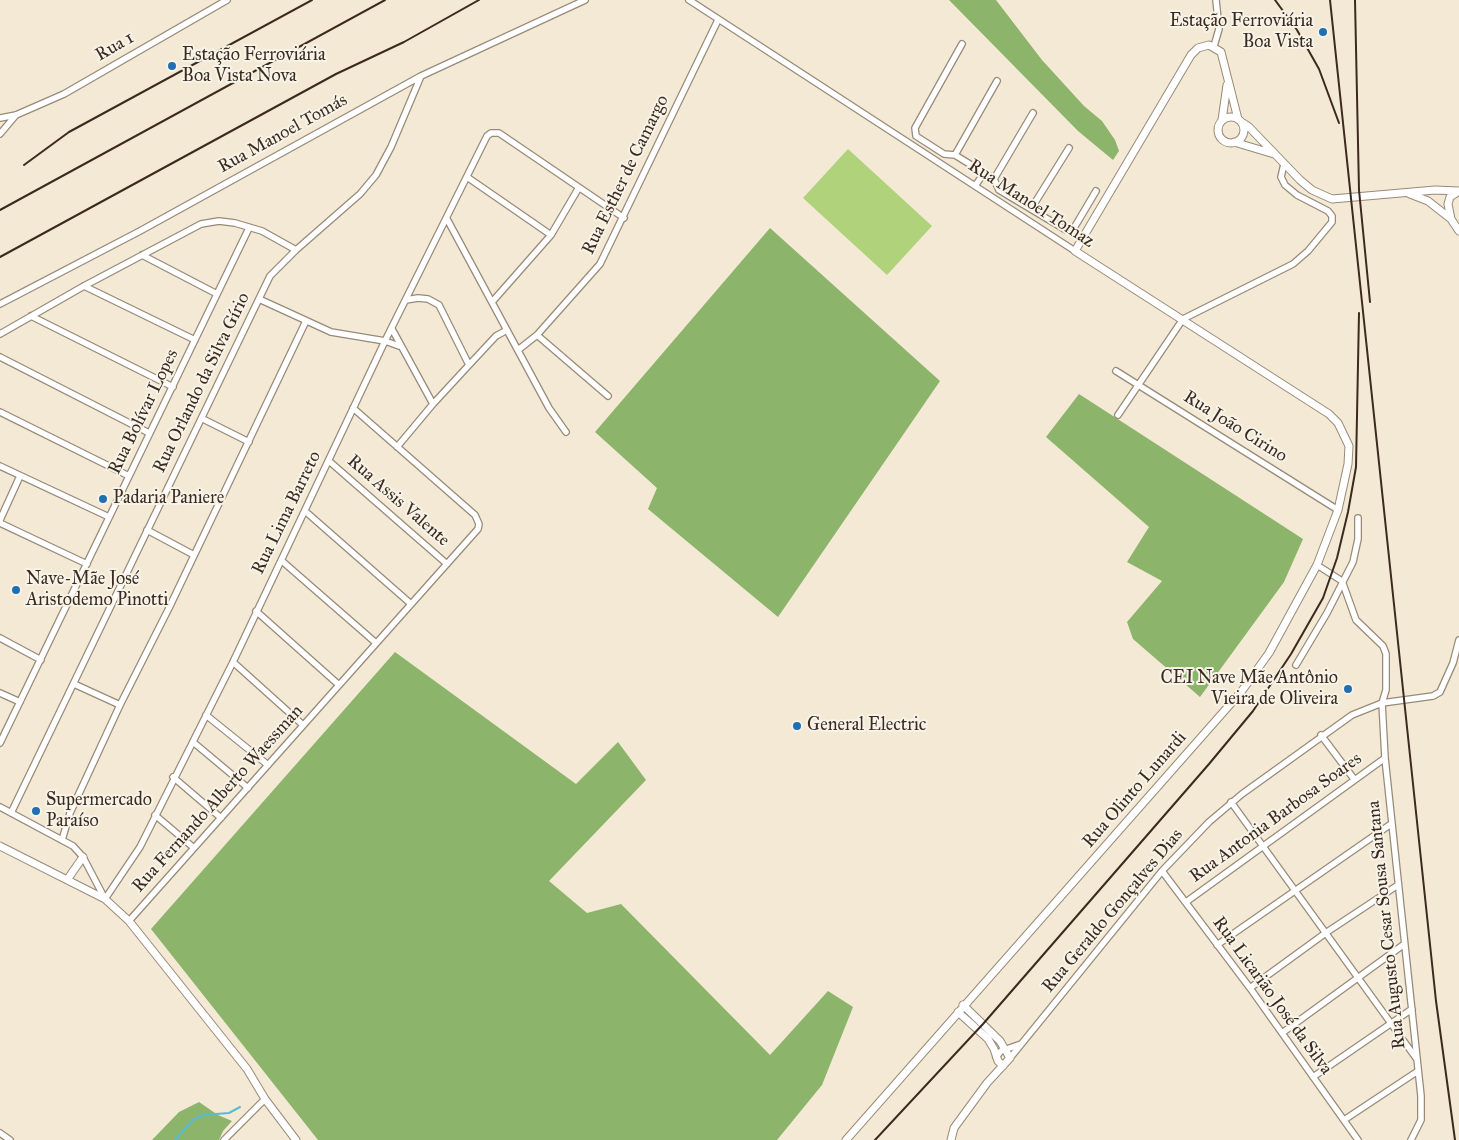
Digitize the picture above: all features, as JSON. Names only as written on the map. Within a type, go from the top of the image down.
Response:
[{"type":"street","name":"Rua 1","points":[[0,118],[16,115],[64,94],[226,0]]},
{"type":"street","name":"Rua Manoel Tomás","points":[[0,304],[140,231],[422,76],[585,0]]},
{"type":"street","points":[[690,0],[718,20]]},
{"type":"street","points":[[1214,46],[1219,29],[1216,0]]},
{"type":"street","name":"Rua Manoel Tomaz","points":[[718,20],[1329,414]]},
{"type":"street","name":"Rua Esther de Camargo","points":[[518,350],[536,335],[600,264],[624,218],[718,20]]},
{"type":"street","points":[[962,44],[915,132],[916,136],[944,154],[955,155],[994,179],[1000,190],[1070,230],[1074,228],[1096,191]]},
{"type":"street","points":[[1075,251],[1191,55],[1204,46],[1214,46],[1221,52],[1240,121],[1244,128],[1242,137],[1233,142]]},
{"type":"street","name":"Rua Orlando da Silva Gírio","points":[[11,813],[147,530],[203,419],[270,276],[296,250],[360,194],[376,175],[391,147],[422,76]]},
{"type":"street","points":[[1227,77],[1227,95],[1219,126],[1220,135],[1226,141],[1274,154]]},
{"type":"street","points":[[955,155],[997,81]]},
{"type":"street","points":[[994,179],[1033,113]]},
{"type":"street","name":"Rua 1","points":[[0,134],[16,115]]},
{"type":"street","points":[[1222,120],[1232,117],[1249,127],[1312,190],[1332,199],[1459,191]]},
{"type":"street","name":"Rua Lima Barreto","points":[[105,899],[140,847],[173,777],[193,742],[330,461],[385,341],[487,136],[491,133],[499,133],[578,188]]},
{"type":"street","points":[[1031,209],[1069,148]]},
{"type":"street","points":[[1118,415],[1183,319],[1283,270],[1301,258],[1332,222],[1332,216],[1328,211],[1290,191],[1281,176],[1284,164]]},
{"type":"street","points":[[975,186],[984,173]]},
{"type":"street","points":[[467,177],[551,235]]},
{"type":"street","points":[[492,302],[551,235],[578,188],[624,218]]},
{"type":"street","points":[[1451,219],[1449,200],[1452,195],[1459,191]]},
{"type":"street","points":[[1404,193],[1428,201],[1451,219],[1459,231]]},
{"type":"street","points":[[447,219],[549,408],[566,432]]},
{"type":"street","points":[[0,334],[84,286],[201,224],[219,221],[249,228],[278,238],[296,250]]},
{"type":"street","name":"Rua Bolívar Lopes","points":[[0,743],[249,228]]},
{"type":"street","points":[[142,255],[217,294]]},
{"type":"street","points":[[84,286],[195,340]]},
{"type":"street","points":[[410,291],[418,298]]},
{"type":"street","points":[[260,299],[331,332],[385,341],[399,346]]},
{"type":"street","points":[[406,300],[428,299],[439,305],[469,364]]},
{"type":"street","points":[[31,316],[173,387]]},
{"type":"street","points":[[62,840],[70,813],[120,705],[306,322]]},
{"type":"street","points":[[392,329],[399,346],[433,404]]},
{"type":"street","points":[[353,408],[398,448],[433,404],[469,364],[496,336],[507,330]]},
{"type":"street","points":[[536,335],[608,396]]},
{"type":"street","points":[[0,357],[149,433]]},
{"type":"street","name":"Rua João Cirino","points":[[1116,371],[1338,510]]},
{"type":"street","points":[[0,412],[129,476]]},
{"type":"street","name":"Rua Olinto Lunardi","points":[[846,1140],[963,1005],[1146,802],[1241,692],[1269,653],[1317,564],[1338,510],[1348,464],[1349,446],[1338,423],[1329,414]]},
{"type":"street","points":[[203,419],[249,442]]},
{"type":"street","name":"Rua Fernando Alberto Waessman","points":[[129,922],[478,530],[479,524],[475,514],[398,448]]},
{"type":"street","name":"Rua Assis Valente","points":[[330,461],[446,564]]},
{"type":"street","points":[[0,466],[108,517]]},
{"type":"street","points":[[20,476],[0,521],[86,564]]},
{"type":"street","points":[[305,511],[411,604]]},
{"type":"street","points":[[1296,665],[1327,613],[1352,562],[1358,539],[1358,518]]},
{"type":"street","points":[[147,530],[194,555]]},
{"type":"street","points":[[282,561],[376,643]]},
{"type":"street","points":[[1317,564],[1342,581]]},
{"type":"street","name":"Rua Augusto Cesar Sousa Santana","points":[[1342,581],[1356,620],[1383,646],[1386,690],[1382,703],[1385,758],[1403,945],[1417,1058],[1421,1120],[1411,1140]]},
{"type":"street","points":[[256,611],[339,685]]},
{"type":"street","points":[[0,638],[41,660]]},
{"type":"street","name":"Rua Geraldo Gonçalves Dias","points":[[951,1140],[954,1128],[987,1083],[1010,1058],[1162,870],[1187,842],[1231,802],[1352,715],[1382,703],[1433,696],[1440,692],[1453,664],[1459,640]]},
{"type":"street","points":[[233,662],[303,725]]},
{"type":"street","points":[[74,684],[120,705]]},
{"type":"street","points":[[0,693],[20,702]]},
{"type":"street","points":[[206,715],[268,765]]},
{"type":"street","points":[[1322,736],[1354,779]]},
{"type":"street","points":[[193,742],[248,788]]},
{"type":"street","name":"Rua Antonia Barbosa Soares","points":[[1186,902],[1385,758]]},
{"type":"street","points":[[173,777],[221,818]]},
{"type":"street","points":[[1231,802],[1417,1058]]},
{"type":"street","points":[[0,807],[73,846],[83,857],[105,899]]},
{"type":"street","points":[[155,815],[194,848]]},
{"type":"street","points":[[1217,945],[1391,824]]},
{"type":"street","points":[[0,846],[105,899],[129,922],[247,1069],[265,1099],[296,1140]]},
{"type":"street","points":[[66,880],[83,857]]},
{"type":"street","name":"Rua Licarião José da Silva","points":[[1162,870],[1250,988],[1358,1140]]},
{"type":"street","points":[[1250,988],[1327,932],[1398,885]]},
{"type":"street","points":[[1282,1033],[1403,945]]},
{"type":"street","points":[[963,1005],[1005,1048],[1010,1058]]},
{"type":"street","points":[[1313,1078],[1390,1022],[1412,1010]]},
{"type":"street","points":[[958,1012],[988,1039],[996,1057],[1003,1066]]},
{"type":"street","points":[[1005,1048],[1021,1044]]},
{"type":"street","name":"Rua Geraldo Gonçalves Dias","points":[[987,1083],[996,1057],[1005,1048]]},
{"type":"street","points":[[1344,1120],[1418,1071]]},
{"type":"street","points":[[224,1140],[265,1099]]},
{"type":"street","points":[[0,1134],[10,1140]]},
{"type":"green space","points":[[949,0],[996,0],[1042,60],[1084,106],[1102,121],[1115,140],[1119,151],[1113,160],[1078,131]]},
{"type":"green space","points":[[848,149],[932,226],[887,275],[803,198]]},
{"type":"green space","points":[[770,228],[940,381],[778,617],[648,509],[657,488],[595,432]]},
{"type":"green space","points":[[1079,394],[1303,539],[1284,582],[1200,697],[1133,639],[1127,622],[1162,581],[1127,562],[1149,527],[1046,437]]},
{"type":"green space","points":[[395,652],[576,784],[618,742],[646,780],[549,881],[587,913],[621,904],[770,1055],[828,991],[853,1007],[822,1085],[777,1140],[318,1140],[151,929]]},
{"type":"green space","points":[[199,1102],[218,1115],[232,1121],[223,1131],[219,1140],[152,1140],[179,1112]]},
{"type":"waterway","points":[[175,1140],[194,1119],[203,1115],[229,1113],[240,1107]]},
{"type":"railway","points":[[24,165],[69,132],[312,0]]},
{"type":"railway","points":[[0,210],[385,0]]},
{"type":"railway","points":[[0,257],[336,74],[404,42],[479,0]]},
{"type":"railway","points":[[1275,0],[1297,30],[1319,69],[1339,123]]},
{"type":"railway","points":[[1330,0],[1436,1001],[1455,1140]]},
{"type":"railway","points":[[1355,0],[1359,190],[1370,302]]},
{"type":"railway","points":[[875,1140],[983,1024],[1209,764],[1253,711],[1291,654],[1323,598],[1337,558],[1348,512],[1356,467],[1359,313]]},
{"type":"place","name":"Estação Ferroviária Boa Vista","points":[[1323,32]]},
{"type":"place","name":"Estação Ferroviária Boa Vista Nova","points":[[172,66]]},
{"type":"place","name":"Padaria Paniere","points":[[103,499]]},
{"type":"place","name":"Nave-Mãe José Aristodemo Pinotti","points":[[16,590]]},
{"type":"place","name":"CEI Nave Mãe Antônio Vieira de Oliveira","points":[[1348,689]]},
{"type":"place","name":"General Electric","points":[[797,726]]},
{"type":"place","name":"Supermercado Paraíso","points":[[36,811]]}]
